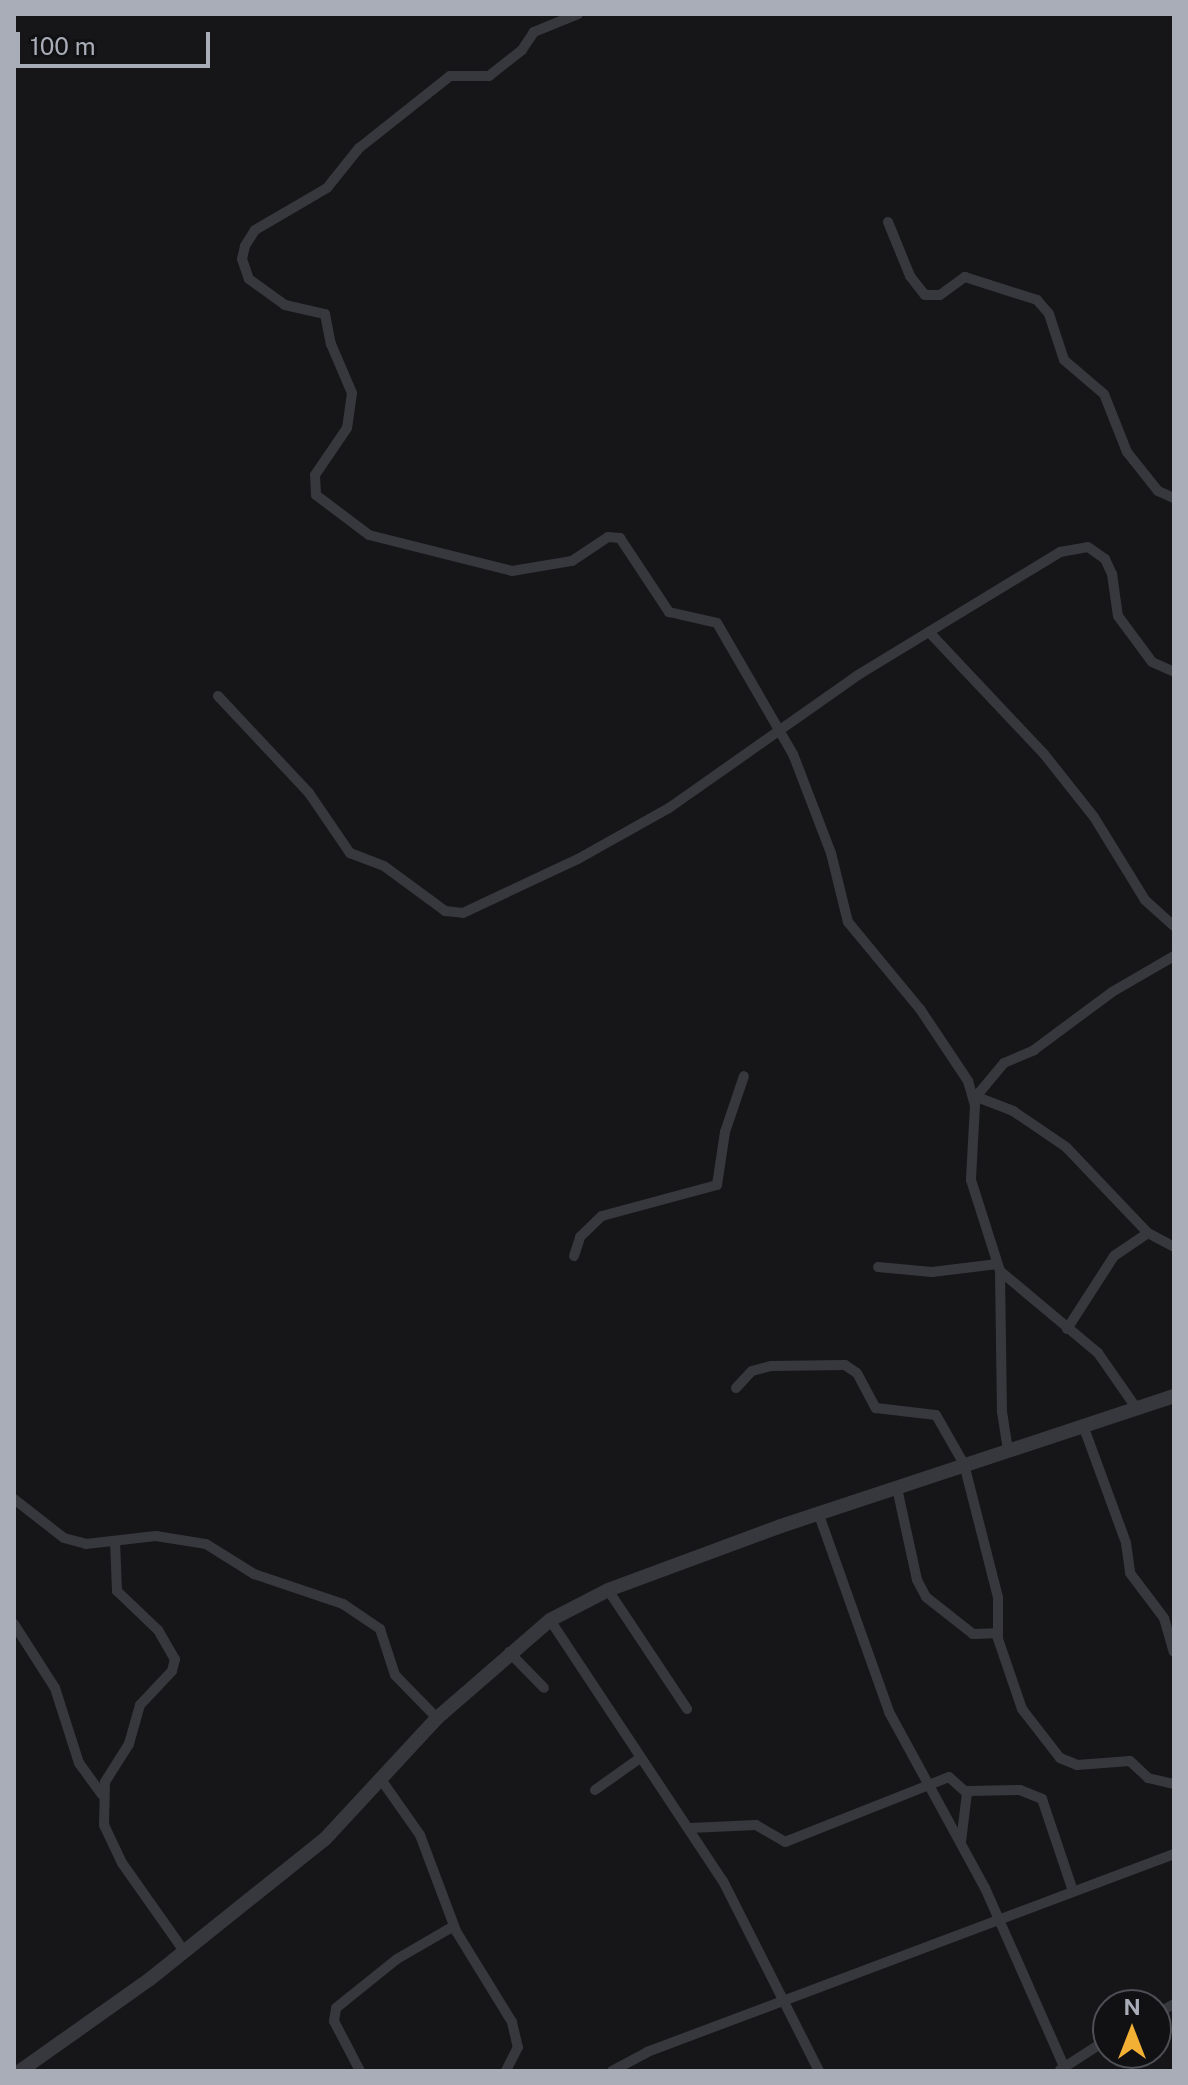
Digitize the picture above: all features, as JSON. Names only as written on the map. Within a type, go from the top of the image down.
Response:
[{"type":"street","points":[[578,14],[534,32],[522,50],[489,76],[450,76],[359,148],[327,188],[255,230],[245,246],[244,271],[271,298],[325,314],[331,344],[352,393],[347,428],[315,475],[318,497],[369,535],[512,571],[572,561],[608,537],[620,538],[669,612],[717,623],[780,732],[831,853],[848,922],[920,1009],[976,1098],[1013,1111],[1066,1147],[1148,1233],[1174,1247]]},
{"type":"street","points":[[888,222],[910,276],[925,295],[940,295],[965,277],[1037,300],[1049,314],[1064,360],[1104,394],[1127,452],[1158,491],[1174,498]]},
{"type":"street","points":[[218,696],[309,793],[350,853],[384,866],[430,901],[457,913],[484,907],[669,808],[846,683],[1060,552],[1088,547],[1105,559],[1112,574],[1118,616],[1152,662],[1174,672]]},
{"type":"street","points":[[929,632],[1037,746],[1094,817],[1145,900],[1174,926]]},
{"type":"street","points":[[1008,1449],[1002,1412],[999,1267],[971,1180],[976,1098],[1004,1063],[1034,1050],[1112,992],[1174,956]]},
{"type":"street","points":[[574,1256],[580,1237],[602,1216],[668,1196],[704,1193],[717,1185],[725,1132],[744,1076]]},
{"type":"street","points":[[1067,1329],[1114,1256],[1148,1233]]},
{"type":"street","points":[[878,1267],[932,1272],[999,1267],[1106,1362],[1137,1409]]},
{"type":"street","points":[[736,1388],[752,1371],[771,1366],[845,1365],[857,1373],[876,1408],[936,1415],[964,1464],[998,1597],[998,1638],[1022,1709],[1060,1758],[1077,1765],[1130,1761],[1148,1778],[1174,1784]]},
{"type":"street","points":[[20,2071],[184,1951],[325,1839],[382,1781],[437,1718],[509,1652],[550,1620],[608,1590],[964,1464],[1137,1409],[1170,1402]]},
{"type":"street","points":[[1084,1428],[1126,1543],[1130,1573],[1164,1618],[1174,1652]]},
{"type":"street","points":[[897,1488],[917,1580],[926,1597],[973,1634],[991,1631],[998,1638]]},
{"type":"street","points":[[14,1499],[64,1538],[86,1544],[156,1536],[206,1544],[254,1574],[343,1604],[380,1629],[395,1675],[437,1718]]},
{"type":"street","points":[[819,1515],[873,1673],[1000,1919],[1062,2070],[1092,2050]]},
{"type":"street","points":[[102,1795],[129,1744],[140,1705],[172,1671],[175,1659],[158,1630],[117,1591],[115,1541]]},
{"type":"street","points":[[608,1590],[687,1709]]},
{"type":"street","points":[[550,1620],[690,1828],[786,2003],[819,2071]]},
{"type":"street","points":[[14,1624],[55,1688],[79,1763],[102,1795],[112,1846],[184,1951]]},
{"type":"street","points":[[509,1652],[544,1688]]},
{"type":"street","points":[[595,1790],[640,1758]]},
{"type":"street","points":[[690,1828],[756,1825],[785,1842],[930,1783],[955,1778],[966,1791],[961,1842]]},
{"type":"street","points":[[382,1781],[420,1835],[454,1926],[512,2022],[518,2047],[506,2071]]},
{"type":"street","points":[[966,1791],[1020,1790],[1042,1799],[1073,1891]]},
{"type":"street","points":[[612,2071],[660,2047],[786,2003],[1174,1854]]},
{"type":"street","points":[[360,2071],[334,2021],[336,2008],[397,1959],[454,1926]]}]
